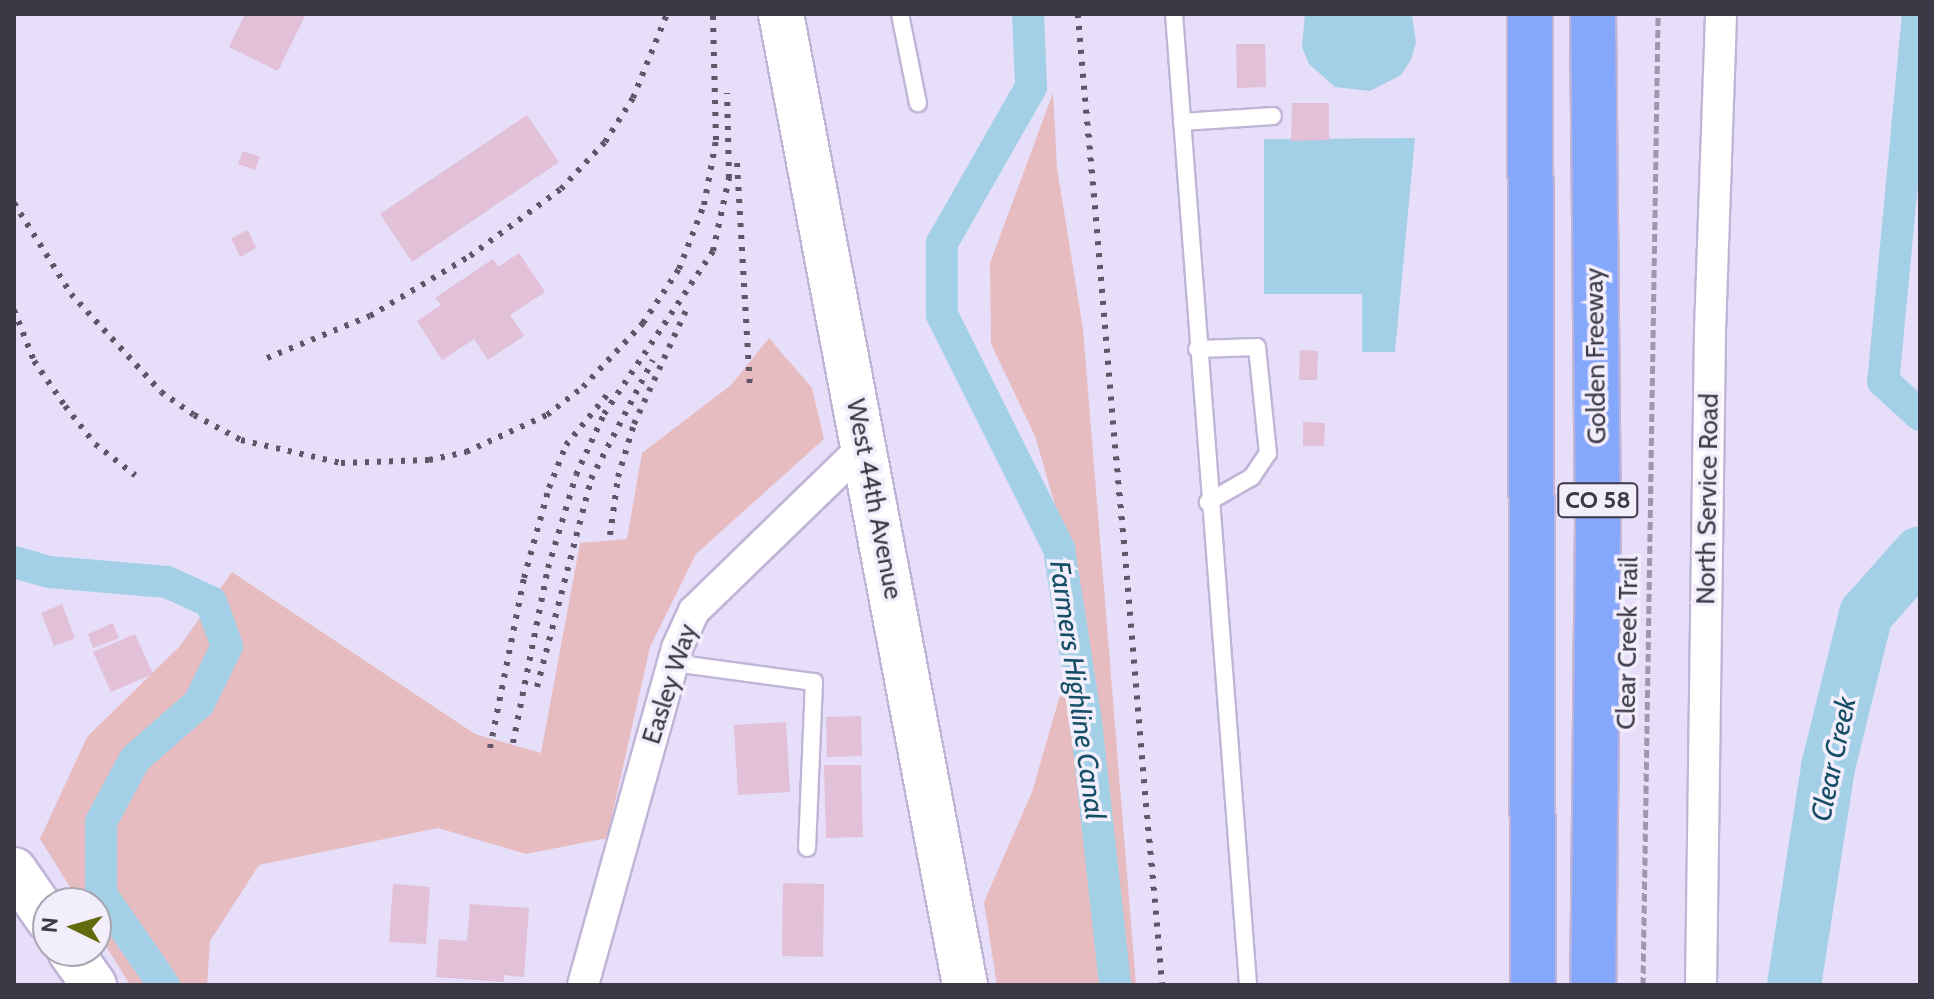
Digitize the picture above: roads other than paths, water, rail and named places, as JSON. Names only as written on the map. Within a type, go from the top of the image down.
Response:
[{"type":"highway","name":"CO 58","points":[[1530,14],[1533,985]]},
{"type":"highway","name":"Golden Freeway","points":[[1593,14],[1598,527],[1593,985]]},
{"type":"street","name":"West 44th Avenue","points":[[781,14],[965,985]]},
{"type":"street","name":"North Service Road","points":[[1701,985],[1710,331],[1721,14]]},
{"type":"street","name":"Easley Way","points":[[583,985],[673,663],[694,611],[864,446]]},
{"type":"street","points":[[81,967],[94,985]]},
{"type":"lane","points":[[900,14],[918,103]]},
{"type":"lane","points":[[1174,14],[1208,502],[1248,985]]},
{"type":"lane","points":[[1182,122],[1273,116]]},
{"type":"lane","points":[[1197,349],[1257,347],[1268,453],[1252,477],[1208,502]]},
{"type":"lane","points":[[673,663],[814,682],[807,848]]},
{"type":"water","points":[[1305,14],[1412,14],[1416,43],[1411,60],[1401,75],[1370,91],[1335,87],[1309,64],[1302,47]]},
{"type":"water","points":[[1415,138],[1395,352],[1362,352],[1362,294],[1264,294],[1264,139]]},
{"type":"waterway","name":"Farmers Highline Canal","points":[[1028,14],[1031,87],[942,243],[942,315],[1059,549],[1086,721],[1115,985]]},
{"type":"waterway","points":[[1918,14],[1883,381],[1920,415]]},
{"type":"waterway","name":"Clear Creek","points":[[1794,985],[1828,767],[1866,614],[1920,553]]},
{"type":"waterway","points":[[14,562],[50,572],[167,582],[211,602],[227,646],[199,703],[135,759],[101,822],[101,894],[164,985]]},
{"type":"railway","points":[[267,358],[370,316],[470,256],[561,189],[605,142],[633,98],[667,14]]},
{"type":"railway","points":[[14,203],[71,294],[161,392],[194,415],[241,440],[341,463],[429,460],[466,452],[547,415],[583,387],[643,323],[679,269],[704,205],[716,140],[713,14]]},
{"type":"railway","points":[[1078,14],[1162,985]]},
{"type":"railway","points":[[513,743],[548,568],[576,475],[604,414],[713,251],[729,178],[727,93]]},
{"type":"railway","points":[[737,163],[750,386]]},
{"type":"railway","points":[[610,535],[618,477],[634,424],[688,306]]},
{"type":"railway","points":[[14,310],[34,361],[65,406],[95,444],[135,475]]},
{"type":"railway","points":[[537,687],[591,479],[653,360]]},
{"type":"railway","points":[[490,748],[524,578],[549,488],[566,445],[611,390]]}]
